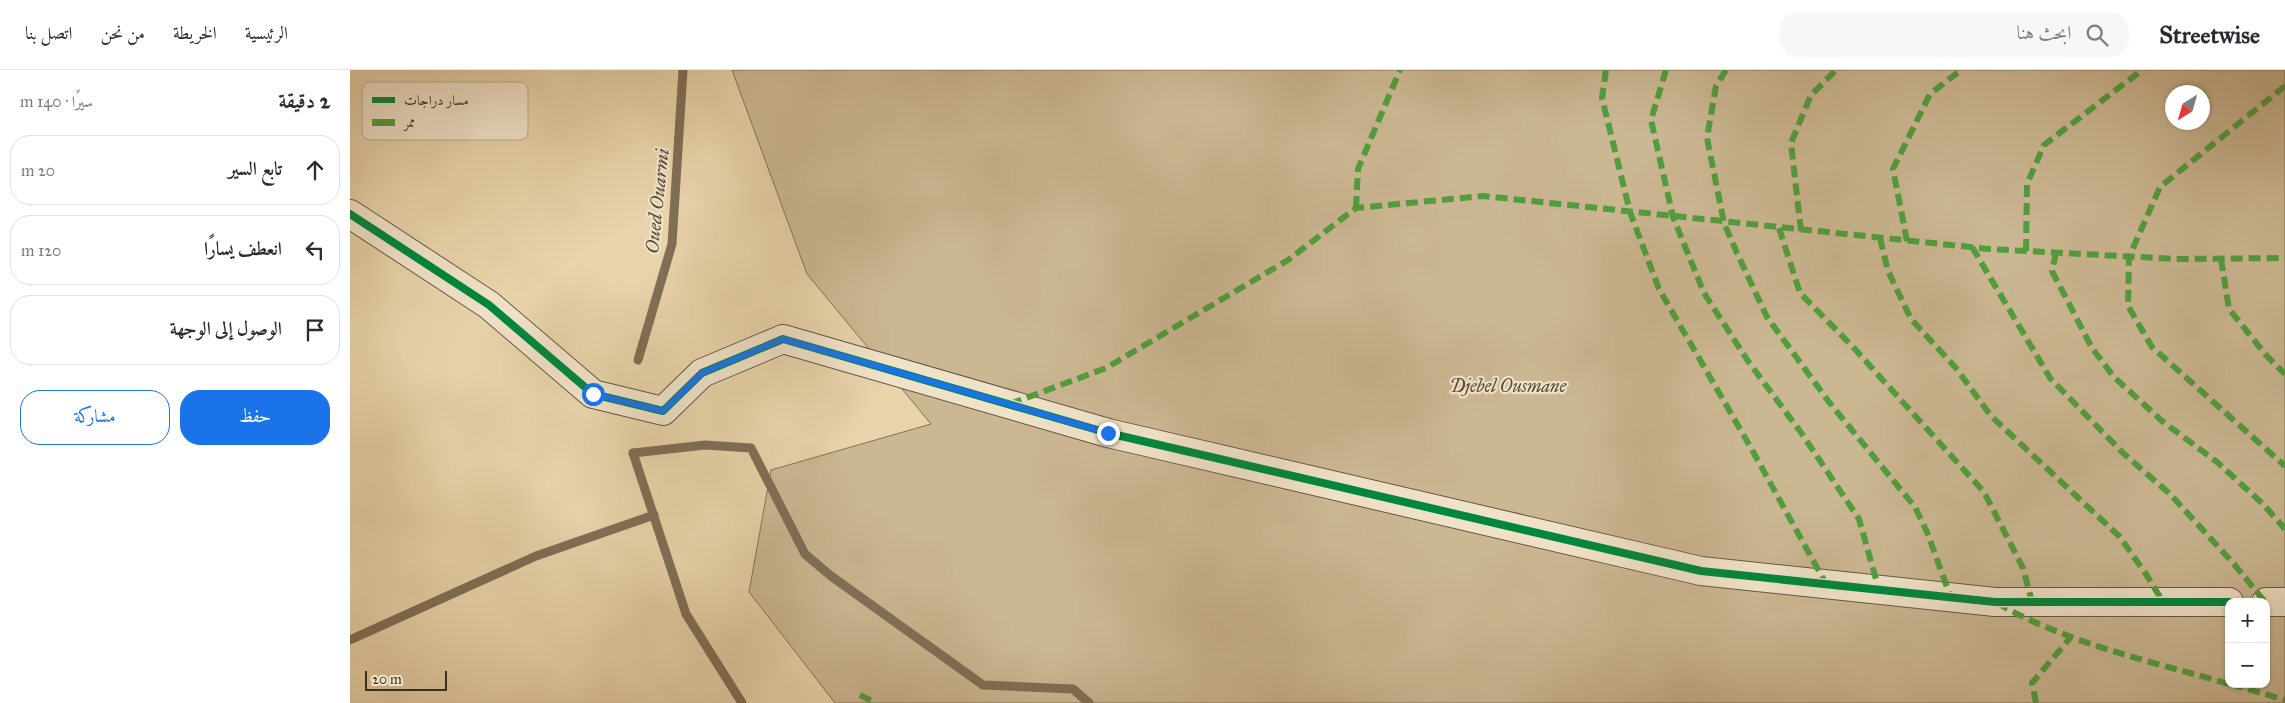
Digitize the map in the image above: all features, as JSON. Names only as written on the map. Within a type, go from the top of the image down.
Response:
[{"type":"street","points":[[350,214],[489,305],[593,394],[663,411],[702,373],[783,339],[1108,433],[1701,571],[1995,602],[2225,602]]},
{"type":"street","points":[[2270,602],[2285,602]]},
{"type":"green space","name":"Djebel Ousmane","points":[[732,70],[2285,70],[2285,703],[835,703],[749,592],[771,470],[931,424],[807,274]]},
{"type":"waterway","name":"Oued Ouarmi","points":[[638,360],[672,244],[683,70]]},
{"type":"waterway","points":[[633,453],[705,445],[751,448],[805,554],[831,576],[983,685],[1073,689],[1089,703]]},
{"type":"waterway","name":"Oued Ouarmi","points":[[633,453],[686,614],[742,703]]},
{"type":"waterway","points":[[350,640],[536,556],[654,515]]},
{"type":"marked path","points":[[1356,208],[1358,169],[1400,70]]},
{"type":"marked path","points":[[1606,70],[1602,98],[1630,212],[1659,289],[1751,448],[1826,584]]},
{"type":"marked path","points":[[1666,70],[1651,120],[1673,217],[1704,293],[1748,361],[1802,434],[1859,519],[1879,590]]},
{"type":"marked path","points":[[1726,70],[1716,86],[1707,138],[1724,223],[1767,317],[1829,402],[1915,507],[1927,532],[1951,598]]},
{"type":"marked path","points":[[1801,231],[1791,143],[1811,95],[1836,70]]},
{"type":"marked path","points":[[1907,241],[1893,169],[1930,94],[1961,70]]},
{"type":"marked path","points":[[2026,251],[2027,184],[2044,145],[2142,70]]},
{"type":"marked path","points":[[2285,86],[2160,187],[2129,257],[2128,306],[2152,347],[2285,466]]},
{"type":"marked path","points":[[1010,404],[1106,368],[1288,260],[1356,208],[1483,196],[1989,249],[2176,259],[2285,258]]},
{"type":"marked path","points":[[1779,228],[1800,293],[1853,347],[1984,492],[2023,568],[2032,602]]},
{"type":"marked path","points":[[1880,238],[1888,271],[1911,319],[1956,368],[1991,416],[2119,536],[2163,602]]},
{"type":"marked path","points":[[1972,247],[2050,378],[2123,453],[2170,494],[2234,564],[2262,598]]},
{"type":"marked path","points":[[2056,253],[2052,271],[2092,348],[2114,377],[2162,421],[2217,462],[2263,504],[2285,529]]},
{"type":"marked path","points":[[2221,259],[2229,309],[2266,355],[2285,374]]},
{"type":"marked path","points":[[1997,603],[2024,617],[2081,641],[2225,683]]},
{"type":"marked path","points":[[2036,703],[2032,683],[2070,638]]},
{"type":"marked path","points":[[2244,688],[2285,700]]},
{"type":"marked path","points":[[860,695],[876,703]]},
{"type":"cycle path","points":[[350,214],[489,305],[593,394],[663,411],[702,373],[783,339],[1108,433],[1701,571],[1995,602],[2225,602]]},
{"type":"route","points":[[593,394],[663,411],[702,373],[783,339],[1108,433]]}]
